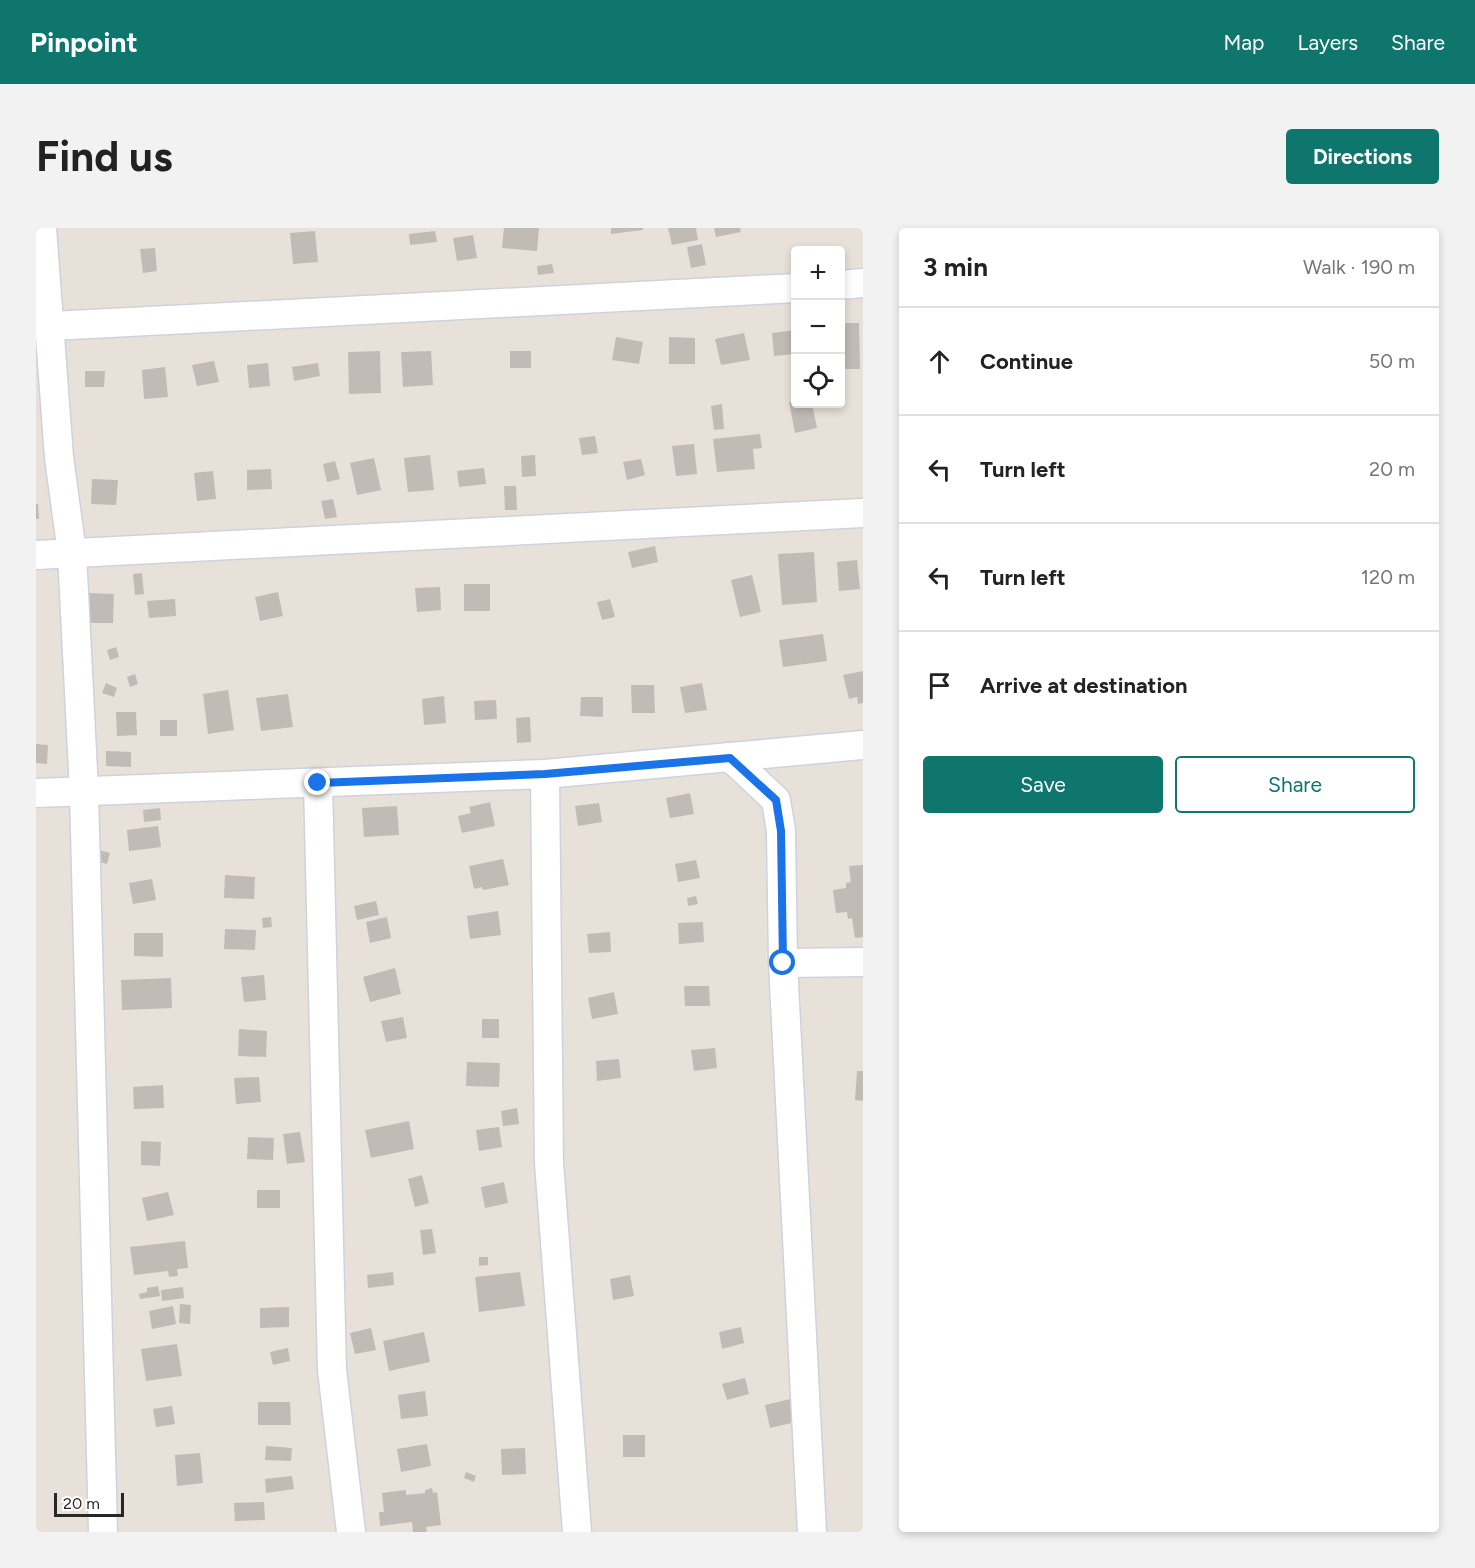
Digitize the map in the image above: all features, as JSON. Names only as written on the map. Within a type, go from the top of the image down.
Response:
[{"type":"street","points":[[42,228],[59,457],[72,553],[84,791],[103,1532]]},
{"type":"street","points":[[845,285],[863,283]]},
{"type":"street","points":[[51,326],[791,288]]},
{"type":"street","points":[[36,555],[863,513]]},
{"type":"street","points":[[36,793],[545,774],[863,745]]},
{"type":"street","points":[[730,758],[776,800],[781,831],[783,963],[812,1532]]},
{"type":"street","points":[[545,774],[549,1163],[577,1532]]},
{"type":"street","points":[[318,783],[332,1370],[351,1532]]},
{"type":"street","points":[[783,963],[863,962]]},
{"type":"building","points":[[504,228],[539,228],[537,251],[502,248]]},
{"type":"building","points":[[611,228],[643,228],[643,230],[611,234]]},
{"type":"building","points":[[668,228],[696,228],[698,240],[672,245]]},
{"type":"building","points":[[714,228],[740,228],[741,232],[716,237]]},
{"type":"building","points":[[315,231],[318,262],[293,264],[290,233]]},
{"type":"building","points":[[435,231],[437,242],[410,245],[409,234]]},
{"type":"building","points":[[473,235],[477,258],[457,261],[453,238]]},
{"type":"building","points":[[702,244],[706,265],[691,268],[687,247]]},
{"type":"building","points":[[155,248],[157,271],[143,273],[140,249]]},
{"type":"building","points":[[552,264],[554,273],[538,275],[537,266]]},
{"type":"building","points":[[845,323],[859,323],[860,369],[845,369]]},
{"type":"building","points":[[791,331],[791,354],[774,356],[772,333]]},
{"type":"building","points":[[744,333],[750,360],[721,365],[715,339]]},
{"type":"building","points":[[616,337],[643,342],[639,364],[612,360]]},
{"type":"building","points":[[669,337],[695,338],[695,364],[669,364]]},
{"type":"building","points":[[380,351],[381,393],[349,394],[348,352]]},
{"type":"building","points":[[431,351],[433,385],[403,387],[401,352]]},
{"type":"building","points":[[510,351],[531,351],[531,368],[510,368]]},
{"type":"building","points":[[214,361],[219,382],[197,386],[192,365]]},
{"type":"building","points":[[268,363],[270,386],[249,388],[247,365]]},
{"type":"building","points":[[318,363],[320,376],[294,381],[292,367]]},
{"type":"building","points":[[165,367],[168,397],[144,399],[142,370]]},
{"type":"building","points":[[85,371],[105,371],[104,387],[85,387]]},
{"type":"building","points":[[789,402],[791,402],[791,408],[813,408],[817,428],[795,433]]},
{"type":"building","points":[[722,404],[724,429],[714,430],[711,406]]},
{"type":"building","points":[[760,434],[762,448],[753,449],[755,469],[717,472],[713,439]]},
{"type":"building","points":[[595,436],[598,453],[582,455],[579,438]]},
{"type":"building","points":[[694,444],[697,474],[676,476],[672,446]]},
{"type":"building","points":[[430,455],[434,490],[408,492],[404,458]]},
{"type":"building","points":[[535,455],[536,476],[522,477],[521,456]]},
{"type":"building","points":[[374,458],[381,490],[357,495],[350,463]]},
{"type":"building","points":[[641,459],[645,475],[627,480],[623,462]]},
{"type":"building","points":[[335,461],[340,479],[327,482],[323,464]]},
{"type":"building","points":[[484,468],[486,484],[459,487],[457,471]]},
{"type":"building","points":[[271,469],[272,489],[247,490],[247,470]]},
{"type":"building","points":[[213,471],[216,499],[197,501],[194,473]]},
{"type":"building","points":[[92,479],[118,480],[116,505],[91,504]]},
{"type":"building","points":[[504,486],[516,486],[517,510],[505,510]]},
{"type":"building","points":[[333,499],[337,517],[325,519],[321,501]]},
{"type":"building","points":[[36,504],[38,504],[39,519],[36,519]]},
{"type":"building","points":[[655,546],[658,562],[632,568],[628,552]]},
{"type":"building","points":[[814,552],[817,602],[782,605],[778,554]]},
{"type":"building","points":[[857,560],[860,589],[839,591],[837,562]]},
{"type":"building","points":[[142,573],[144,594],[135,595],[133,574]]},
{"type":"building","points":[[752,575],[761,612],[740,617],[731,580]]},
{"type":"building","points":[[464,584],[490,584],[490,611],[464,611]]},
{"type":"building","points":[[440,587],[441,610],[417,612],[415,588]]},
{"type":"building","points":[[278,592],[283,616],[260,621],[255,597]]},
{"type":"building","points":[[88,593],[114,594],[113,623],[87,623]]},
{"type":"building","points":[[175,599],[176,616],[149,618],[147,601]]},
{"type":"building","points":[[610,599],[615,617],[602,620],[597,602]]},
{"type":"building","points":[[823,634],[827,661],[783,667],[779,640]]},
{"type":"building","points":[[116,647],[119,657],[110,660],[107,650]]},
{"type":"building","points":[[863,671],[863,703],[858,704],[857,697],[849,699],[843,675]]},
{"type":"building","points":[[135,674],[138,684],[130,687],[127,677]]},
{"type":"building","points":[[106,683],[117,688],[114,697],[102,693]]},
{"type":"building","points":[[702,683],[707,710],[685,713],[680,687]]},
{"type":"building","points":[[631,685],[654,685],[655,713],[632,713]]},
{"type":"building","points":[[228,690],[234,730],[208,734],[203,694]]},
{"type":"building","points":[[288,694],[293,727],[261,731],[256,698]]},
{"type":"building","points":[[444,696],[446,723],[424,725],[422,699]]},
{"type":"building","points":[[581,697],[603,697],[603,717],[580,716]]},
{"type":"building","points":[[496,700],[497,719],[475,720],[474,701]]},
{"type":"building","points":[[116,712],[136,712],[137,735],[117,736]]},
{"type":"building","points":[[530,717],[531,742],[517,743],[516,718]]},
{"type":"building","points":[[160,720],[177,720],[177,736],[160,736]]},
{"type":"building","points":[[36,744],[48,745],[47,764],[36,763]]},
{"type":"building","points":[[106,751],[131,752],[131,767],[106,766]]},
{"type":"building","points":[[690,793],[694,814],[670,818],[666,798]]},
{"type":"building","points":[[490,802],[495,826],[462,833],[458,816],[471,813],[469,807]]},
{"type":"building","points":[[599,803],[602,822],[578,826],[575,806]]},
{"type":"building","points":[[397,806],[399,835],[364,837],[362,808]]},
{"type":"building","points":[[160,808],[161,820],[144,822],[143,810]]},
{"type":"building","points":[[158,826],[161,847],[129,851],[127,830]]},
{"type":"building","points":[[99,850],[110,853],[107,864],[96,861]]},
{"type":"building","points":[[503,859],[509,885],[483,890],[482,887],[474,889],[469,866]]},
{"type":"building","points":[[696,860],[700,878],[678,882],[675,864]]},
{"type":"building","points":[[863,865],[863,937],[855,938],[852,918],[848,919],[847,912],[836,913],[833,890],[846,888],[846,883],[851,882],[849,866]]},
{"type":"building","points":[[225,875],[255,877],[254,899],[224,898]]},
{"type":"building","points":[[152,879],[156,900],[133,904],[129,883]]},
{"type":"building","points":[[696,896],[698,904],[688,906],[687,898]]},
{"type":"building","points":[[376,901],[379,915],[357,920],[354,906]]},
{"type":"building","points":[[498,911],[501,935],[470,939],[467,916]]},
{"type":"building","points":[[271,917],[272,927],[263,928],[262,918]]},
{"type":"building","points":[[387,917],[391,938],[370,943],[366,922]]},
{"type":"building","points":[[703,922],[704,942],[679,944],[678,923]]},
{"type":"building","points":[[225,929],[256,930],[255,950],[224,949]]},
{"type":"building","points":[[610,932],[611,952],[589,953],[587,934]]},
{"type":"building","points":[[134,933],[163,933],[163,957],[134,956]]},
{"type":"building","points":[[395,968],[401,994],[370,1002],[363,977]]},
{"type":"building","points":[[264,975],[266,1000],[244,1002],[241,977]]},
{"type":"building","points":[[171,978],[172,1008],[122,1010],[121,980]]},
{"type":"building","points":[[684,986],[709,986],[710,1006],[685,1006]]},
{"type":"building","points":[[614,992],[618,1014],[592,1019],[588,998]]},
{"type":"building","points":[[403,1017],[407,1038],[386,1042],[381,1021]]},
{"type":"building","points":[[482,1019],[499,1019],[499,1038],[482,1038]]},
{"type":"building","points":[[239,1029],[267,1031],[266,1057],[238,1056]]},
{"type":"building","points":[[715,1048],[717,1068],[694,1071],[691,1050]]},
{"type":"building","points":[[619,1059],[621,1078],[597,1081],[596,1061]]},
{"type":"building","points":[[467,1062],[500,1063],[499,1087],[466,1086]]},
{"type":"building","points":[[857,1071],[863,1071],[863,1101],[855,1100]]},
{"type":"building","points":[[259,1077],[261,1102],[236,1104],[234,1078]]},
{"type":"building","points":[[163,1085],[164,1108],[134,1109],[133,1087]]},
{"type":"building","points":[[517,1108],[519,1124],[503,1126],[501,1111]]},
{"type":"building","points":[[409,1121],[414,1149],[371,1158],[365,1130]]},
{"type":"building","points":[[499,1127],[502,1147],[479,1151],[476,1130]]},
{"type":"building","points":[[300,1132],[305,1162],[287,1164],[283,1134]]},
{"type":"building","points":[[248,1137],[274,1138],[273,1160],[247,1159]]},
{"type":"building","points":[[141,1141],[161,1142],[160,1166],[141,1165]]},
{"type":"building","points":[[422,1175],[429,1203],[415,1207],[408,1179]]},
{"type":"building","points":[[504,1182],[508,1203],[485,1208],[481,1187]]},
{"type":"building","points":[[257,1190],[280,1190],[280,1208],[257,1208]]},
{"type":"building","points":[[168,1192],[174,1215],[147,1221],[142,1198]]},
{"type":"building","points":[[432,1229],[436,1253],[423,1255],[420,1230]]},
{"type":"building","points":[[185,1241],[188,1268],[177,1269],[178,1276],[169,1277],[168,1271],[134,1275],[130,1247]]},
{"type":"building","points":[[479,1257],[488,1257],[488,1265],[479,1266]]},
{"type":"building","points":[[393,1272],[394,1285],[368,1288],[367,1275]]},
{"type":"building","points":[[520,1272],[525,1306],[479,1312],[475,1277]]},
{"type":"building","points":[[630,1275],[634,1296],[613,1300],[610,1279]]},
{"type":"building","points":[[158,1286],[160,1296],[140,1299],[139,1294],[147,1292],[147,1288]]},
{"type":"building","points":[[183,1287],[184,1298],[162,1301],[161,1290]]},
{"type":"building","points":[[180,1304],[191,1305],[190,1324],[179,1323]]},
{"type":"building","points":[[173,1306],[176,1324],[152,1329],[149,1311]]},
{"type":"building","points":[[289,1307],[289,1327],[260,1328],[260,1308]]},
{"type":"building","points":[[741,1327],[744,1343],[722,1349],[719,1332]]},
{"type":"building","points":[[371,1328],[376,1350],[355,1354],[350,1333]]},
{"type":"building","points":[[424,1332],[430,1362],[389,1371],[383,1341]]},
{"type":"building","points":[[177,1344],[182,1376],[146,1381],[141,1349]]},
{"type":"building","points":[[288,1348],[290,1361],[273,1365],[270,1352]]},
{"type":"building","points":[[745,1378],[749,1394],[727,1400],[722,1384]]},
{"type":"building","points":[[425,1391],[428,1416],[401,1419],[398,1395]]},
{"type":"building","points":[[795,1398],[800,1421],[770,1428],[765,1405]]},
{"type":"building","points":[[258,1402],[290,1402],[291,1425],[258,1425]]},
{"type":"building","points":[[172,1406],[175,1424],[156,1427],[153,1409]]},
{"type":"building","points":[[623,1435],[645,1435],[645,1457],[623,1457]]},
{"type":"building","points":[[427,1444],[431,1466],[401,1472],[397,1449]]},
{"type":"building","points":[[266,1446],[292,1448],[291,1461],[265,1460]]},
{"type":"building","points":[[525,1448],[526,1474],[502,1475],[501,1449]]},
{"type":"building","points":[[200,1453],[203,1483],[177,1486],[175,1455]]},
{"type":"building","points":[[466,1472],[476,1476],[474,1482],[464,1478]]},
{"type":"building","points":[[292,1476],[294,1489],[266,1493],[265,1479]]},
{"type":"building","points":[[432,1488],[433,1493],[437,1492],[441,1525],[426,1527],[427,1532],[413,1532],[412,1522],[380,1526],[379,1512],[384,1512],[382,1493],[406,1490],[406,1495],[425,1493],[425,1490]]},
{"type":"building","points":[[264,1502],[265,1520],[235,1521],[234,1503]]},
{"type":"route","points":[[318,783],[545,774],[730,758],[766,788],[776,800],[781,831],[783,963]]}]
